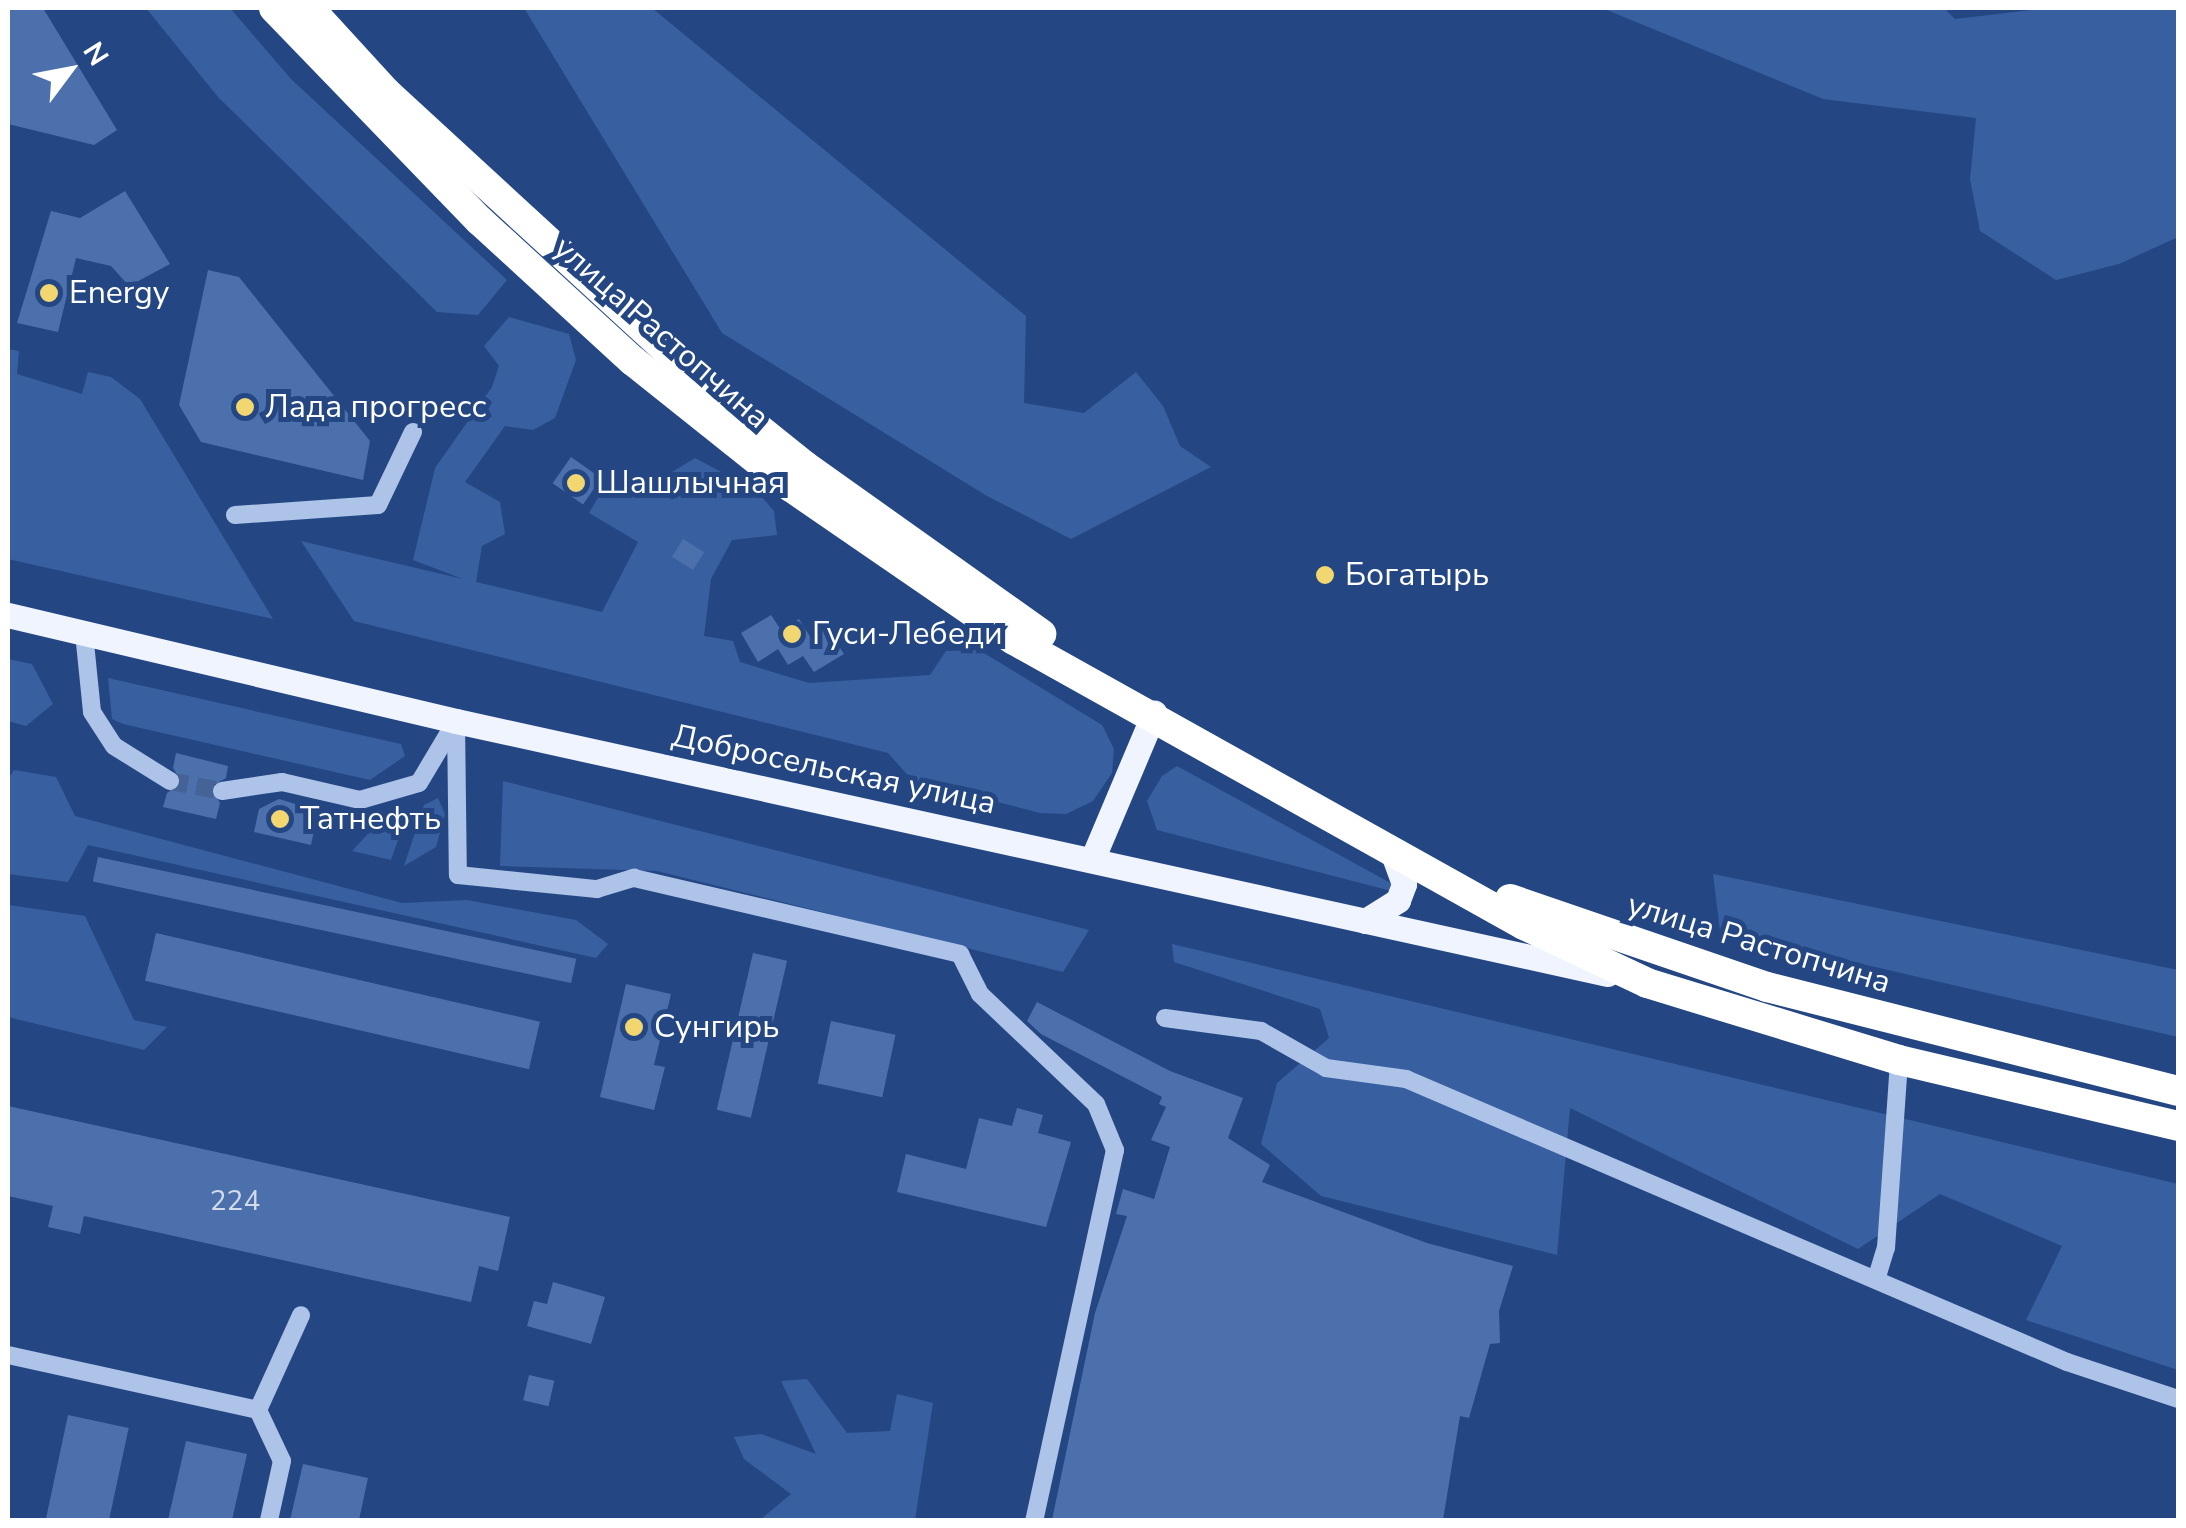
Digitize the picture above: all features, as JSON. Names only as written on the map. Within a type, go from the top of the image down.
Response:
[{"type":"highway","name":"улица Растопчина","points":[[274,8],[480,221],[686,406],[822,509],[1014,640],[1154,714],[1392,851],[1647,983],[1899,1060],[2178,1126]]},
{"type":"highway","name":"улица Растопчина","points":[[310,8],[388,93],[704,384],[805,466],[1154,714]]},
{"type":"highway","name":"улица Растопчина","points":[[1392,851],[1556,916],[1767,987],[2178,1091]]},
{"type":"main road","name":"Добросельская улица","points":[[8,615],[456,721],[1647,983]]},
{"type":"main road","points":[[1092,860],[1154,714]]},
{"type":"main road","points":[[1365,922],[1398,900],[1404,884],[1392,851]]},
{"type":"lane","points":[[235,515],[378,504],[412,432]]},
{"type":"lane","points":[[84,633],[92,712],[114,746],[170,781]]},
{"type":"lane","points":[[222,792],[282,782],[360,800],[419,784],[456,721]]},
{"type":"lane","points":[[456,721],[458,875],[597,889],[634,878],[960,954],[980,994],[1096,1104],[1115,1150],[1034,1520]]},
{"type":"lane","points":[[1165,1018],[1261,1031],[1326,1068],[1406,1079],[2068,1362],[2178,1399]]},
{"type":"lane","points":[[1876,1280],[1886,1248],[1899,1060]]},
{"type":"lane","points":[[269,1520],[282,1462],[258,1410],[302,1315]]},
{"type":"lane","points":[[8,1355],[258,1410]]},
{"type":"shaded area","points":[[146,8],[230,8],[291,79],[507,280],[478,315],[437,312],[218,97]]},
{"type":"shaded area","points":[[524,8],[652,8],[1026,316],[1024,403],[1084,413],[1136,372],[1163,406],[1180,446],[1211,467],[1071,539],[987,496],[722,333]]},
{"type":"shaded area","points":[[1602,8],[1944,8],[1955,19],[2048,8],[2178,8],[2178,237],[2119,264],[2056,280],[1980,231],[1970,179],[1976,118],[1823,99]]},
{"type":"shaded area","points":[[509,317],[569,334],[576,360],[555,418],[533,430],[505,426],[465,482],[500,502],[505,534],[482,546],[476,582],[602,612],[638,542],[589,513],[610,477],[667,475],[695,458],[757,491],[774,511],[777,535],[732,540],[711,579],[704,636],[733,641],[740,662],[809,683],[930,675],[946,651],[979,650],[1102,725],[1114,749],[1112,773],[1093,801],[1066,814],[1040,813],[912,780],[888,753],[354,621],[301,541],[463,579],[413,560],[435,468],[492,387],[499,366],[484,346]]},
{"type":"shaded area","points":[[8,349],[19,351],[17,374],[82,394],[88,372],[111,377],[140,399],[273,619],[8,559]]},
{"type":"shaded area","points":[[8,659],[32,664],[53,704],[26,726],[8,721]]},
{"type":"shaded area","points":[[108,678],[401,744],[405,756],[370,780],[123,724],[112,719]]},
{"type":"shaded area","points":[[1177,766],[1396,886],[1395,892],[1157,830],[1147,801],[1162,776]]},
{"type":"shaded area","points":[[14,770],[56,777],[75,816],[402,903],[467,900],[576,920],[608,944],[596,958],[88,845],[68,882],[8,874],[8,779]]},
{"type":"shaded area","points":[[503,781],[1089,930],[1063,972],[657,871],[500,866]]},
{"type":"shaded area","points":[[438,798],[445,814],[436,847],[404,866],[424,805]]},
{"type":"shaded area","points":[[385,815],[405,820],[391,860],[352,851]]},
{"type":"shaded area","points":[[1713,874],[2178,970],[2178,1037],[1720,931]]},
{"type":"shaded area","points":[[8,905],[85,916],[134,1020],[167,1027],[144,1050],[8,1017]]},
{"type":"shaded area","points":[[1172,944],[2178,1184],[2178,1370],[2026,1320],[2062,1246],[1940,1194],[1858,1249],[1570,1108],[1557,1255],[1321,1196],[1261,1144],[1277,1083],[1329,1038],[1320,1009],[1174,962]]},
{"type":"shaded area","points":[[807,1379],[847,1433],[890,1431],[897,1394],[933,1403],[915,1520],[760,1520],[791,1494],[744,1459],[734,1437],[761,1434],[816,1454],[781,1381]]},
{"type":"building","points":[[8,8],[43,8],[117,130],[94,145],[8,124]]},
{"type":"building","points":[[125,191],[170,264],[129,286],[111,266],[76,258],[58,332],[17,323],[51,211],[80,218]]},
{"type":"building","points":[[208,270],[239,277],[370,441],[363,480],[201,442],[179,405]]},
{"type":"building","points":[[571,457],[601,478],[583,504],[553,483]]},
{"type":"building","points":[[683,539],[704,552],[693,570],[672,557]]},
{"type":"building","points":[[771,615],[781,630],[799,619],[811,638],[827,628],[844,654],[814,672],[803,656],[788,665],[778,649],[758,662],[741,633]]},
{"type":"building","points":[[176,753],[228,766],[226,778],[210,787],[220,803],[216,819],[163,807],[167,793],[182,782],[173,768]]},
{"type":"building","points":[[279,799],[318,811],[311,845],[254,832],[259,809]]},
{"type":"building","points":[[98,857],[576,959],[571,983],[93,881]]},
{"type":"building","points":[[156,933],[540,1022],[529,1069],[145,981]]},
{"type":"building","points":[[753,953],[787,961],[751,1118],[717,1110]]},
{"type":"building","points":[[626,984],[671,994],[654,1065],[665,1067],[654,1110],[600,1097]]},
{"type":"building","points":[[1037,1002],[1170,1071],[1243,1098],[1228,1138],[1270,1165],[1262,1182],[1427,1243],[1513,1266],[1499,1311],[1500,1343],[1490,1344],[1469,1418],[1460,1416],[1443,1520],[1052,1520],[1095,1313],[1127,1216],[1116,1214],[1123,1189],[1154,1199],[1170,1147],[1151,1140],[1166,1107],[1159,1104],[1162,1097],[1041,1034],[1027,1021]]},
{"type":"building","points":[[831,1021],[896,1035],[882,1097],[818,1084]]},
{"type":"building","points":[[8,1106],[510,1217],[498,1271],[479,1266],[471,1302],[84,1216],[80,1234],[48,1227],[53,1206],[8,1196]]},
{"type":"building","points":[[1017,1108],[1043,1115],[1038,1133],[1071,1142],[1046,1227],[897,1192],[906,1154],[966,1169],[979,1118],[1012,1126]]},
{"type":"building","points":[[553,1282],[605,1297],[591,1344],[527,1326],[534,1301],[547,1304]]},
{"type":"building","points":[[529,1375],[554,1381],[548,1406],[523,1400]]},
{"type":"building","points":[[68,1415],[129,1428],[109,1520],[46,1520]]},
{"type":"building","points":[[186,1441],[247,1454],[232,1520],[168,1520]]},
{"type":"building","points":[[303,1464],[368,1478],[359,1520],[290,1520]]},
{"type":"tunnel","points":[[170,781],[222,791]]},
{"type":"place","name":"Energy","points":[[49,293]]},
{"type":"place","name":"Лада прогресс","points":[[245,407]]},
{"type":"place","name":"Шашлычная","points":[[576,483]]},
{"type":"place","name":"Богатырь","points":[[1325,575]]},
{"type":"place","name":"Гуси-Лебеди","points":[[792,634]]},
{"type":"place","name":"Татнефть","points":[[280,819]]},
{"type":"place","name":"Сунгирь","points":[[634,1027]]}]
